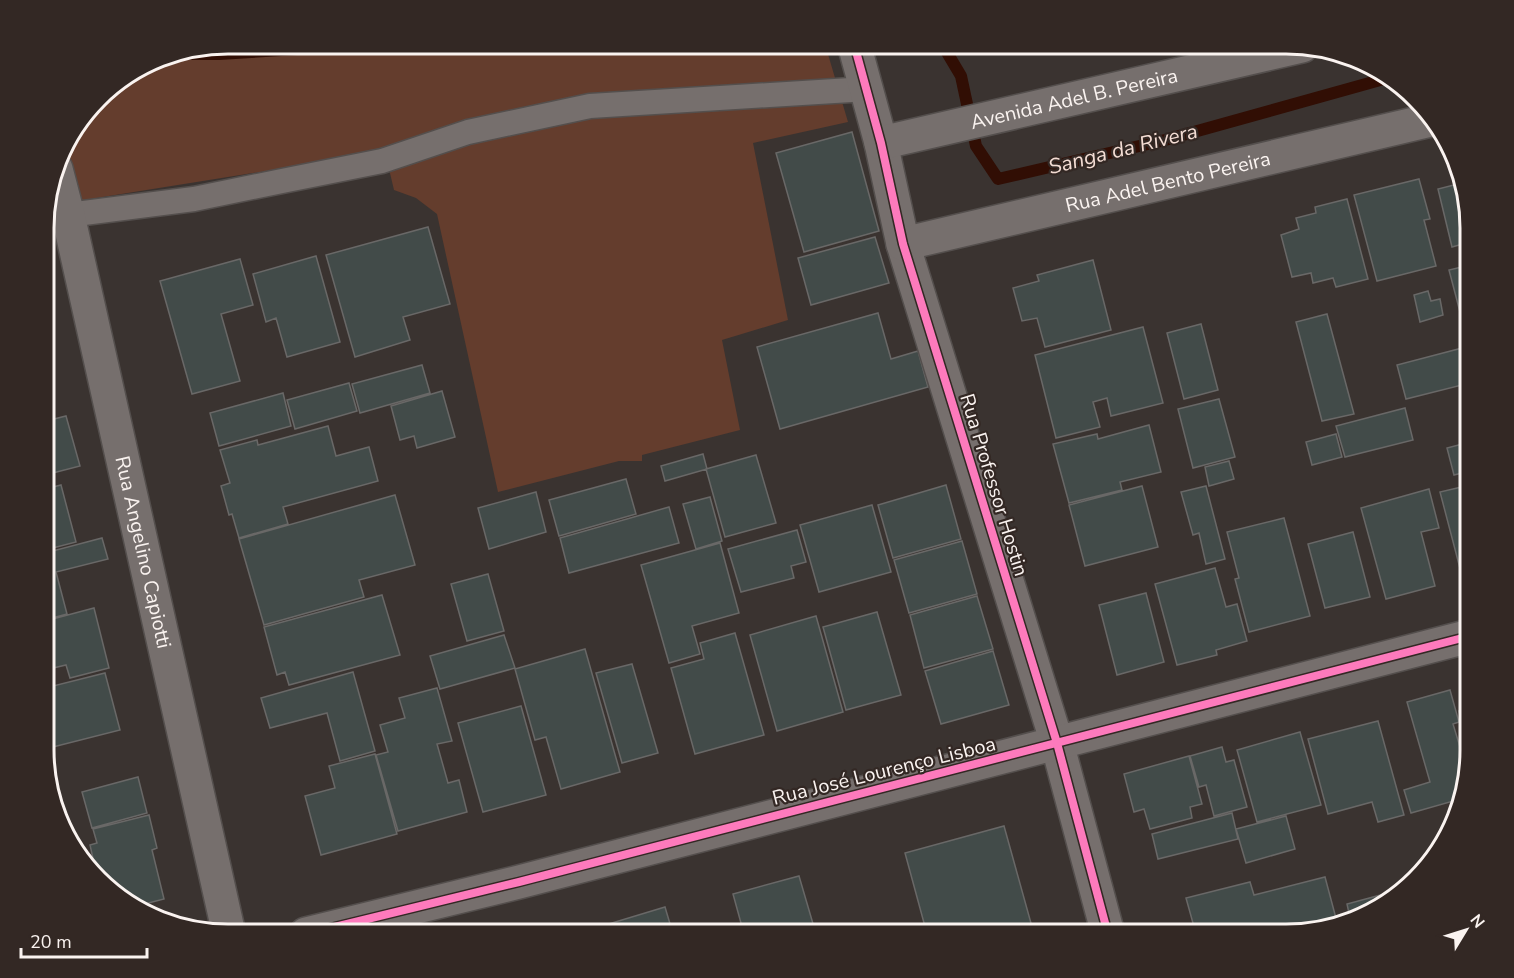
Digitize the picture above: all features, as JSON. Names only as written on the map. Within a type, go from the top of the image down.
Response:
[{"type":"street","name":"Rua Professor Hostin","points":[[857,54],[881,143],[903,244],[1057,743],[1105,924]]},
{"type":"street","name":"Avenida Adel B. Pereira","points":[[881,143],[1267,54]]},
{"type":"street","name":"Rua Adel Bento Pereira","points":[[903,244],[1424,122]]},
{"type":"street","name":"Rua Angelino Capiotti","points":[[60,184],[227,924]]},
{"type":"street","name":"Rua José Lourenço Lisboa","points":[[347,924],[531,879],[1460,639]]},
{"type":"lane","points":[[68,215],[195,199],[282,182],[382,161],[468,132],[590,106],[867,89]]},
{"type":"shaded area","points":[[217,54],[828,54],[848,122],[753,143],[788,320],[722,340],[740,430],[642,455],[642,461],[619,461],[498,492],[437,214],[416,198],[394,190],[385,152],[65,203],[63,173],[67,161],[83,131],[113,97],[131,83],[161,67],[194,57]]},
{"type":"building","points":[[852,132],[879,231],[804,252],[776,153]]},
{"type":"building","points":[[1419,179],[1430,219],[1424,220],[1436,266],[1377,281],[1354,195]]},
{"type":"building","points":[[1455,185],[1460,217],[1460,245],[1452,247],[1438,189]]},
{"type":"building","points":[[1347,199],[1368,279],[1336,287],[1333,278],[1313,283],[1311,273],[1292,277],[1281,235],[1299,229],[1296,218],[1316,213],[1315,207]]},
{"type":"building","points":[[428,227],[450,304],[403,317],[410,340],[355,357],[326,255]]},
{"type":"building","points":[[875,237],[889,283],[811,305],[798,258]]},
{"type":"building","points":[[316,256],[340,342],[287,357],[276,318],[266,322],[253,274]]},
{"type":"building","points":[[240,259],[253,305],[221,314],[240,381],[192,394],[160,281]]},
{"type":"building","points":[[1093,260],[1111,330],[1045,347],[1037,318],[1022,321],[1013,288],[1039,281],[1037,275]]},
{"type":"building","points":[[1460,267],[1460,312],[1449,270]]},
{"type":"building","points":[[1428,291],[1431,301],[1440,299],[1443,315],[1420,322],[1414,295]]},
{"type":"building","points":[[878,313],[891,359],[918,351],[928,387],[780,429],[757,347]]},
{"type":"building","points":[[1327,314],[1354,414],[1322,421],[1296,322]]},
{"type":"building","points":[[1201,324],[1218,390],[1184,399],[1167,333]]},
{"type":"building","points":[[1143,327],[1163,403],[1111,416],[1107,398],[1093,402],[1100,427],[1056,438],[1035,355]]},
{"type":"building","points":[[1460,349],[1460,386],[1406,399],[1397,365]]},
{"type":"building","points":[[422,365],[430,393],[360,413],[352,384]]},
{"type":"building","points":[[349,383],[357,411],[295,429],[287,400]]},
{"type":"building","points":[[442,391],[455,437],[417,448],[414,436],[400,440],[391,406]]},
{"type":"building","points":[[283,393],[291,426],[219,446],[210,413]]},
{"type":"building","points":[[1219,399],[1235,457],[1193,468],[1178,409]]},
{"type":"building","points":[[1405,408],[1413,440],[1345,457],[1336,426]]},
{"type":"building","points":[[66,416],[80,466],[54,473],[54,419]]},
{"type":"building","points":[[1149,425],[1161,472],[1120,482],[1122,490],[1069,503],[1053,444],[1097,434],[1098,439]]},
{"type":"building","points":[[328,426],[336,456],[369,447],[378,481],[283,507],[288,524],[239,538],[232,514],[229,515],[221,486],[230,483],[220,450],[257,440],[258,445]]},
{"type":"building","points":[[1336,434],[1342,457],[1312,465],[1306,442]]},
{"type":"building","points":[[1460,445],[1460,474],[1454,475],[1447,448]]},
{"type":"building","points":[[703,454],[707,469],[665,481],[661,466]]},
{"type":"building","points":[[756,455],[776,523],[725,537],[706,469]]},
{"type":"building","points":[[1229,461],[1234,479],[1209,486],[1205,467]]},
{"type":"building","points":[[626,479],[636,514],[559,536],[549,500]]},
{"type":"building","points":[[61,485],[76,542],[54,548],[54,487]]},
{"type":"building","points":[[946,485],[961,539],[893,558],[878,505]]},
{"type":"building","points":[[1142,486],[1158,547],[1085,566],[1069,505]]},
{"type":"building","points":[[1206,486],[1225,559],[1206,564],[1199,533],[1193,535],[1181,492]]},
{"type":"building","points":[[1460,487],[1460,568],[1440,492]]},
{"type":"building","points":[[1429,489],[1439,528],[1421,532],[1435,586],[1386,599],[1361,508]]},
{"type":"building","points":[[536,492],[546,532],[489,549],[478,508]]},
{"type":"building","points":[[395,495],[415,565],[359,580],[364,597],[264,625],[239,539]]},
{"type":"building","points":[[710,497],[722,541],[696,549],[683,504]]},
{"type":"building","points":[[872,505],[891,572],[819,592],[800,525]]},
{"type":"building","points":[[669,507],[679,543],[569,573],[560,538]]},
{"type":"building","points":[[1284,518],[1310,616],[1249,632],[1235,579],[1239,578],[1227,532]]},
{"type":"building","points":[[797,530],[806,562],[791,566],[794,578],[741,592],[728,549]]},
{"type":"building","points":[[1353,532],[1370,597],[1325,608],[1308,544]]},
{"type":"building","points":[[102,538],[108,559],[56,572],[67,614],[54,618],[54,551]]},
{"type":"building","points":[[962,541],[977,594],[909,613],[894,560]]},
{"type":"building","points":[[720,543],[739,613],[692,626],[700,654],[669,663],[641,565]]},
{"type":"building","points":[[1215,568],[1226,607],[1237,604],[1247,641],[1216,650],[1217,655],[1177,665],[1155,584]]},
{"type":"building","points":[[488,574],[504,631],[467,641],[451,584]]},
{"type":"building","points":[[1146,593],[1164,662],[1117,675],[1099,605]]},
{"type":"building","points":[[382,595],[400,655],[289,685],[285,672],[277,675],[264,627]]},
{"type":"building","points":[[977,596],[993,649],[924,668],[910,615]]},
{"type":"building","points":[[94,608],[109,668],[70,678],[66,665],[54,668],[54,619]]},
{"type":"building","points":[[877,612],[901,695],[846,710],[823,627]]},
{"type":"building","points":[[816,616],[843,712],[777,731],[750,635]]},
{"type":"building","points":[[735,633],[764,735],[695,754],[671,668],[704,659],[700,643]]},
{"type":"building","points":[[504,635],[515,668],[440,689],[430,656]]},
{"type":"building","points":[[585,649],[620,772],[561,789],[546,737],[535,740],[515,669]]},
{"type":"building","points":[[993,651],[1009,705],[941,724],[925,671]]},
{"type":"building","points":[[632,664],[658,753],[622,763],[596,673]]},
{"type":"building","points":[[353,672],[375,751],[340,761],[327,713],[270,728],[261,698]]},
{"type":"building","points":[[105,673],[120,730],[54,747],[54,686]]},
{"type":"building","points":[[437,688],[452,741],[437,744],[448,783],[459,780],[467,812],[398,831],[376,755],[388,752],[380,725],[405,718],[399,698]]},
{"type":"building","points":[[1450,690],[1459,722],[1453,724],[1460,747],[1457,784],[1452,801],[1411,813],[1404,790],[1430,782],[1407,702]]},
{"type":"building","points":[[521,706],[546,795],[483,812],[458,723]]},
{"type":"building","points":[[1378,721],[1404,815],[1378,822],[1372,802],[1328,814],[1308,739]]},
{"type":"building","points":[[1300,732],[1321,805],[1257,822],[1237,750]]},
{"type":"building","points":[[1222,747],[1226,762],[1234,760],[1247,807],[1214,816],[1206,785],[1199,787],[1190,756]]},
{"type":"building","points":[[375,754],[397,834],[321,855],[305,796],[335,788],[329,766]]},
{"type":"building","points":[[1189,756],[1202,804],[1190,807],[1192,818],[1150,829],[1144,809],[1134,812],[1124,774]]},
{"type":"building","points":[[138,777],[147,813],[92,828],[82,792]]},
{"type":"building","points":[[1232,813],[1238,839],[1158,859],[1152,834]]},
{"type":"building","points":[[149,815],[157,848],[152,850],[164,899],[146,904],[131,895],[105,873],[93,860],[90,845],[97,843],[93,829]]},
{"type":"building","points":[[1286,816],[1295,849],[1246,863],[1236,829]]},
{"type":"building","points":[[1004,826],[1031,924],[924,924],[905,853]]},
{"type":"building","points":[[799,876],[813,924],[741,924],[733,894]]},
{"type":"building","points":[[1325,877],[1336,917],[1297,924],[1193,924],[1186,898],[1250,882],[1254,895]]},
{"type":"building","points":[[1383,894],[1349,912],[1347,904]]},
{"type":"building","points":[[665,907],[670,924],[609,924]]},
{"type":"waterway","name":"Sanga da Rivera","points":[[948,54],[961,76],[976,146],[998,179],[1165,140],[1378,80]]},
{"type":"cycle path","points":[[857,54],[881,143],[903,244],[1057,743],[1105,924]]},
{"type":"cycle path","points":[[347,924],[519,882],[1460,639]]}]
